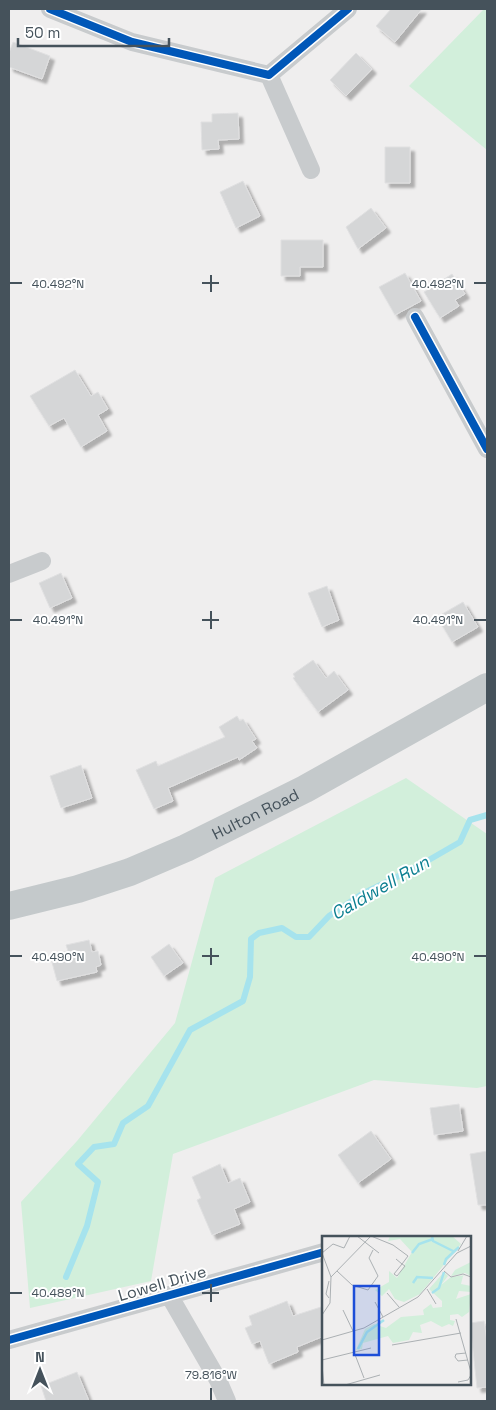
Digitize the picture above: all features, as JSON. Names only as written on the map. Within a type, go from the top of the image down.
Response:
[{"type":"main road","name":"Hulton Road","points":[[9,906],[86,886],[130,872],[186,848],[305,789],[487,687]]},
{"type":"street","points":[[50,9],[132,42],[269,75]]},
{"type":"street","points":[[269,75],[348,9]]},
{"type":"street","points":[[269,75],[311,170]]},
{"type":"street","points":[[415,317],[487,449]]},
{"type":"street","points":[[9,574],[42,561]]},
{"type":"street","name":"Lowell Drive","points":[[9,1340],[322,1253]]},
{"type":"street","points":[[169,1295],[218,1380],[226,1401]]},
{"type":"green space","points":[[484,9],[487,9],[487,150],[409,86]]},
{"type":"green space","points":[[406,778],[487,834],[487,1086],[477,1088],[374,1080],[173,1154],[151,1281],[30,1308],[21,1202],[77,1141],[175,1023],[215,878]]},
{"type":"building","points":[[391,9],[422,9],[395,42],[376,26]]},
{"type":"building","points":[[13,42],[50,56],[42,79],[9,67],[9,53]]},
{"type":"building","points":[[356,53],[372,69],[346,96],[330,80]]},
{"type":"building","points":[[238,113],[239,139],[218,140],[219,149],[202,150],[201,122],[212,122],[212,114]]},
{"type":"building","points":[[385,147],[410,147],[410,183],[385,183]]},
{"type":"building","points":[[243,181],[260,216],[236,228],[220,192]]},
{"type":"building","points":[[371,208],[386,228],[358,249],[346,227]]},
{"type":"building","points":[[281,240],[323,240],[323,267],[300,267],[300,276],[281,276]]},
{"type":"building","points":[[405,273],[421,301],[395,315],[379,287]]},
{"type":"building","points":[[452,274],[465,294],[455,300],[459,306],[440,318],[424,292]]},
{"type":"building","points":[[75,370],[91,396],[98,392],[108,409],[98,415],[107,431],[81,447],[64,418],[49,426],[30,396]]},
{"type":"building","points":[[61,573],[72,598],[50,608],[39,583]]},
{"type":"building","points":[[327,586],[339,620],[322,627],[308,593]]},
{"type":"building","points":[[463,602],[478,627],[452,642],[437,617]]},
{"type":"building","points":[[313,660],[326,678],[334,671],[348,690],[318,712],[293,678],[295,677],[293,674]]},
{"type":"building","points":[[237,716],[240,721],[243,719],[256,739],[252,741],[257,748],[239,760],[238,757],[168,788],[173,801],[154,809],[136,770],[156,761],[158,766],[225,737],[219,727]]},
{"type":"building","points":[[81,765],[92,798],[61,808],[50,776]]},
{"type":"building","points":[[89,940],[92,952],[98,951],[101,965],[96,967],[97,972],[57,981],[50,955],[68,951],[66,945]]},
{"type":"building","points":[[169,944],[183,963],[164,976],[151,957]]},
{"type":"building","points":[[459,1104],[463,1131],[434,1135],[430,1108]]},
{"type":"building","points":[[371,1131],[391,1159],[358,1183],[338,1155]]},
{"type":"building","points":[[487,1151],[487,1205],[478,1205],[470,1154]]},
{"type":"building","points":[[220,1164],[228,1183],[240,1178],[250,1202],[234,1209],[240,1224],[212,1235],[197,1200],[201,1198],[192,1177]]},
{"type":"building","points":[[287,1301],[293,1316],[322,1307],[322,1337],[297,1347],[298,1352],[269,1364],[260,1341],[252,1344],[245,1328],[252,1325],[249,1316]]},
{"type":"building","points":[[484,1321],[487,1342],[487,1387],[477,1388],[471,1323]]},
{"type":"building","points":[[77,1372],[89,1401],[46,1401],[41,1386]]},
{"type":"waterway","name":"Caldwell Run","points":[[66,1277],[87,1226],[98,1182],[78,1164],[94,1147],[114,1144],[123,1123],[148,1106],[190,1030],[243,1001],[250,977],[251,939],[259,933],[282,928],[296,937],[309,937],[329,916],[362,894],[415,868],[460,842],[470,820],[487,815]]},
{"type":"cycle path","points":[[50,9],[132,42],[269,75],[348,9]]},
{"type":"cycle path","points":[[415,317],[487,449]]},
{"type":"cycle path","points":[[9,1340],[322,1253]]}]
